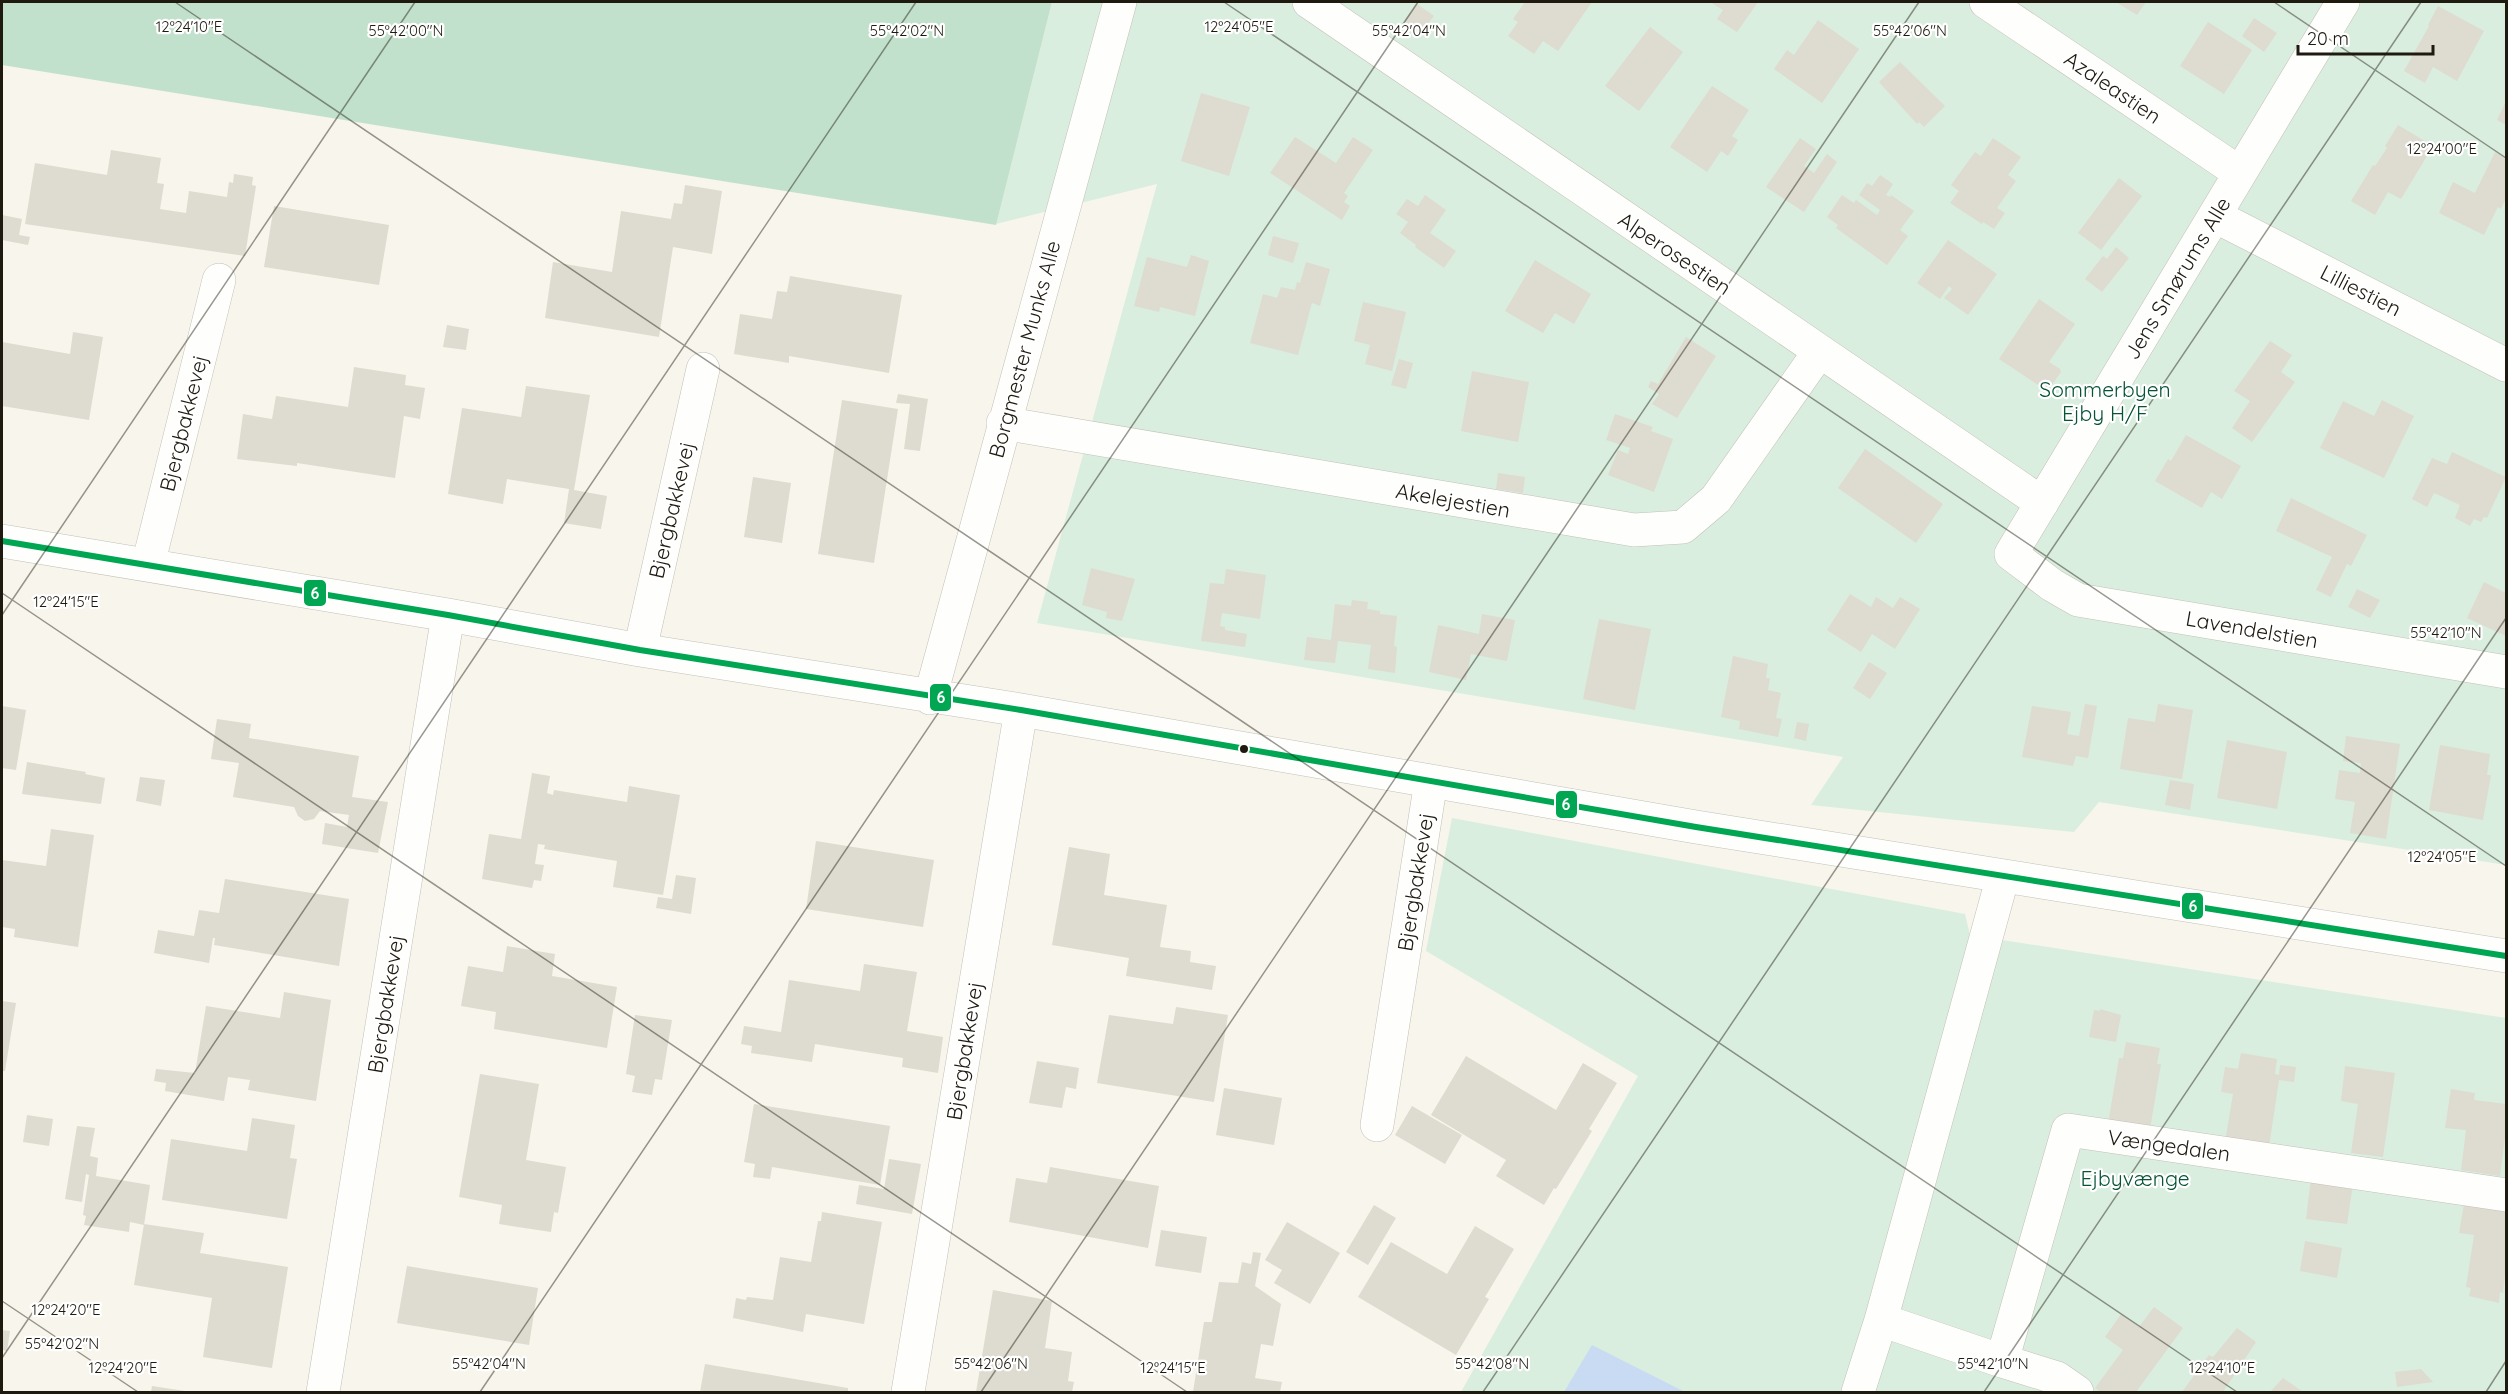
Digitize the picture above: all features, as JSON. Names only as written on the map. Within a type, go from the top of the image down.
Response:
[{"type":"street","name":"Borgmester Munks Alle","points":[[930,698],[1003,423],[1120,2]]},
{"type":"street","name":"Alperosestien","points":[[1309,2],[2042,503]]},
{"type":"street","name":"Azaleastien","points":[[1986,2],[2240,173]]},
{"type":"street","name":"Jens Smørums Alle","points":[[2011,554],[2343,2]]},
{"type":"street","name":"Lilliestien","points":[[2215,216],[2506,365]]},
{"type":"street","name":"Bjergbakkevej","points":[[147,565],[219,280]]},
{"type":"street","name":"Akelejestien","points":[[1003,423],[1634,530],[1683,527],[1716,499],[1819,352]]},
{"type":"street","name":"Bjergbakkevej","points":[[640,650],[702,369]]},
{"type":"street","points":[[2,541],[448,615],[640,650],[930,698],[1021,710],[1696,827],[2506,956]]},
{"type":"street","name":"Lavendelstien","points":[[2011,554],[2052,585],[2078,600],[2506,672]]},
{"type":"street","name":"Bjergbakkevej","points":[[323,1392],[448,615]]},
{"type":"street","name":"Bjergbakkevej","points":[[908,1392],[1021,710]]},
{"type":"street","name":"Bjergbakkevej","points":[[1377,1125],[1431,781]]},
{"type":"street","points":[[1858,1392],[1881,1320],[2002,876]]},
{"type":"street","name":"Vængedalen","points":[[2002,1361],[2068,1130],[2506,1195]]},
{"type":"street","points":[[1881,1320],[2057,1378],[2078,1392]]},
{"type":"green space","points":[[2,2],[1052,2],[996,225],[2,65]]},
{"type":"green space","name":"Sommerbyen Ejby H/F","points":[[1052,2],[2506,2],[2506,865],[2099,802],[2074,832],[1811,805],[1843,757],[1037,623],[1157,184],[996,224]]},
{"type":"green space","name":"Ejbyvænge","points":[[1452,818],[1965,914],[1970,935],[2506,1018],[2506,1392],[1461,1392],[1638,1076],[1426,951]]},
{"type":"water","points":[[1592,1345],[1685,1392],[1564,1392]]},
{"type":"building","points":[[1525,2],[1592,2],[1558,51],[1543,41],[1534,54],[1508,36],[1518,22],[1513,19]]},
{"type":"building","points":[[1710,2],[1758,2],[1737,32],[1717,19],[1723,10]]},
{"type":"building","points":[[2116,2],[2146,2],[2137,15]]},
{"type":"building","points":[[1417,4],[1434,16],[1421,33],[1404,21]]},
{"type":"building","points":[[2438,6],[2484,31],[2457,81],[2433,67],[2425,83],[2404,71]]},
{"type":"building","points":[[2254,18],[2277,33],[2264,52],[2242,36]]},
{"type":"building","points":[[1818,20],[1859,49],[1822,103],[1774,69],[1787,50],[1794,55]]},
{"type":"building","points":[[2208,22],[2252,50],[2224,94],[2180,66]]},
{"type":"building","points":[[1650,27],[1683,52],[1639,111],[1605,86]]},
{"type":"building","points":[[1900,62],[1945,106],[1924,127],[1919,122],[1917,124],[1879,82]]},
{"type":"building","points":[[1712,86],[1749,110],[1732,136],[1738,140],[1728,156],[1721,151],[1707,172],[1670,147]]},
{"type":"building","points":[[1201,93],[1250,107],[1229,176],[1181,161]]},
{"type":"building","points":[[2506,101],[2506,125],[2497,120]]},
{"type":"building","points":[[2398,125],[2433,146],[2401,199],[2388,192],[2375,215],[2351,201],[2373,165],[2375,166],[2387,148],[2385,146]]},
{"type":"building","points":[[1295,137],[1336,163],[1353,137],[1373,150],[1344,193],[1348,196],[1344,202],[1350,206],[1342,220],[1270,173]]},
{"type":"building","points":[[1800,138],[1816,149],[1804,166],[1814,173],[1827,154],[1837,162],[1804,212],[1766,187]]},
{"type":"building","points":[[1993,138],[2021,157],[2008,175],[2016,181],[1997,208],[2005,213],[1994,229],[1983,222],[1982,224],[1950,203],[1959,191],[1951,185],[1975,152],[1981,156]]},
{"type":"building","points":[[111,150],[161,158],[157,183],[164,184],[160,209],[186,213],[189,191],[227,197],[229,182],[233,183],[234,174],[253,177],[252,185],[256,186],[245,256],[25,224],[35,163],[107,175]]},
{"type":"building","points":[[2495,152],[2506,158],[2506,198],[2501,209],[2498,207],[2484,235],[2439,213],[2453,182],[2475,193]]},
{"type":"building","points":[[1880,175],[1893,184],[1886,195],[1890,197],[1891,195],[1914,211],[1900,230],[1908,236],[1887,265],[1836,228],[1838,225],[1827,217],[1842,195],[1854,203],[1856,200],[1877,215],[1880,210],[1859,195],[1867,183],[1872,186]]},
{"type":"building","points":[[2119,178],[2142,196],[2101,250],[2078,233]]},
{"type":"building","points":[[685,185],[722,191],[712,254],[673,247],[659,337],[545,318],[553,262],[612,272],[621,211],[671,219],[674,203],[682,204]]},
{"type":"building","points":[[1425,195],[1446,210],[1430,233],[1456,251],[1444,268],[1400,233],[1408,222],[1396,214],[1407,199],[1418,206]]},
{"type":"building","points":[[274,206],[389,225],[379,285],[264,267]]},
{"type":"building","points":[[2,215],[22,219],[19,235],[30,237],[28,245],[2,240]]},
{"type":"building","points":[[1273,236],[1299,243],[1293,263],[1268,255]]},
{"type":"building","points":[[1948,240],[1997,274],[1968,315],[1944,298],[1952,289],[1949,286],[1940,299],[1917,283]]},
{"type":"building","points":[[2116,247],[2129,258],[2102,292],[2085,279],[2103,256],[2107,259]]},
{"type":"building","points":[[1191,255],[1209,261],[1195,316],[1160,307],[1159,312],[1134,306],[1147,257],[1187,267]]},
{"type":"building","points":[[1535,260],[1591,294],[1574,324],[1555,313],[1543,333],[1505,311]]},
{"type":"building","points":[[1306,262],[1330,269],[1320,306],[1312,303],[1298,355],[1250,343],[1263,294],[1277,298],[1281,287],[1295,290],[1297,282],[1300,283]]},
{"type":"building","points":[[790,276],[902,295],[889,373],[789,356],[789,363],[734,354],[740,314],[772,319],[777,291],[787,292]]},
{"type":"building","points":[[2039,299],[2075,324],[2049,362],[2061,372],[2049,389],[2044,389],[1999,359]]},
{"type":"building","points":[[1363,302],[1406,312],[1392,371],[1365,364],[1370,345],[1354,341]]},
{"type":"building","points":[[447,325],[469,329],[466,350],[443,347]]},
{"type":"building","points":[[73,332],[103,337],[89,420],[2,406],[2,342],[70,354]]},
{"type":"building","points":[[1686,337],[1716,356],[1677,418],[1652,404],[1659,394],[1648,387],[1651,381],[1658,384]]},
{"type":"building","points":[[2270,341],[2292,355],[2281,372],[2295,382],[2252,442],[2232,428],[2250,401],[2234,391]]},
{"type":"building","points":[[1399,359],[1413,363],[1406,389],[1391,385]]},
{"type":"building","points":[[354,367],[406,375],[405,385],[425,388],[420,419],[404,416],[395,478],[297,463],[297,466],[237,459],[243,414],[272,419],[276,396],[348,407]]},
{"type":"building","points":[[1472,371],[1529,382],[1518,442],[1461,431]]},
{"type":"building","points":[[526,386],[590,395],[574,490],[607,496],[601,529],[564,523],[569,489],[507,479],[503,504],[448,494],[462,408],[521,417]]},
{"type":"building","points":[[898,394],[928,399],[920,451],[904,449],[910,404],[896,403]]},
{"type":"building","points":[[842,400],[898,409],[874,563],[818,554]]},
{"type":"building","points":[[2382,400],[2414,416],[2384,478],[2320,448],[2343,401],[2374,416]]},
{"type":"building","points":[[1615,414],[1653,427],[1651,431],[1673,439],[1654,492],[1608,475],[1618,450],[1628,454],[1630,448],[1606,440]]},
{"type":"building","points":[[2186,435],[2241,466],[2222,499],[2211,492],[2202,508],[2155,481],[2168,459],[2171,461]]},
{"type":"building","points":[[1865,449],[1943,504],[1916,543],[1838,488]]},
{"type":"building","points":[[2452,452],[2506,477],[2487,518],[2484,517],[2481,522],[2474,519],[2470,526],[2455,518],[2460,505],[2434,493],[2427,507],[2412,499],[2432,458],[2447,464]]},
{"type":"building","points":[[1498,473],[1525,477],[1523,493],[1496,489]]},
{"type":"building","points":[[753,477],[791,483],[782,543],[744,537]]},
{"type":"building","points":[[2291,498],[2367,535],[2351,566],[2347,564],[2331,597],[2316,590],[2332,557],[2276,531]]},
{"type":"building","points":[[1091,568],[1135,579],[1122,621],[1106,618],[1107,612],[1082,605]]},
{"type":"building","points":[[1226,569],[1266,575],[1260,619],[1222,613],[1220,626],[1225,627],[1225,630],[1247,634],[1245,647],[1201,641],[1210,583],[1224,584]]},
{"type":"building","points":[[2484,582],[2506,593],[2506,636],[2467,618]]},
{"type":"building","points":[[2357,589],[2380,600],[2370,618],[2348,607]]},
{"type":"building","points":[[1850,594],[1871,607],[1876,597],[1893,608],[1900,597],[1920,609],[1895,649],[1872,634],[1861,652],[1827,630]]},
{"type":"building","points":[[1352,600],[1368,602],[1367,609],[1380,611],[1380,614],[1397,616],[1394,646],[1397,647],[1395,673],[1368,669],[1371,645],[1338,641],[1335,663],[1304,660],[1307,637],[1331,640],[1335,604],[1351,606]]},
{"type":"building","points":[[1482,614],[1515,620],[1507,661],[1471,654],[1466,680],[1429,672],[1438,625],[1479,634]]},
{"type":"building","points":[[1599,619],[1651,629],[1635,710],[1583,699]]},
{"type":"building","points":[[1733,656],[1768,664],[1766,678],[1770,678],[1768,690],[1781,693],[1776,718],[1782,719],[1778,737],[1739,729],[1740,721],[1721,717]]},
{"type":"building","points":[[1869,662],[1887,673],[1870,699],[1853,688]]},
{"type":"building","points":[[2085,704],[2097,706],[2088,758],[2076,756],[2073,766],[2022,757],[2032,706],[2071,712],[2067,734],[2079,736]]},
{"type":"building","points":[[2158,704],[2193,710],[2182,779],[2120,769],[2128,718],[2155,722]]},
{"type":"building","points":[[2,706],[26,710],[16,770],[2,768]]},
{"type":"building","points":[[217,719],[251,724],[249,738],[359,756],[352,797],[388,802],[378,853],[322,844],[325,823],[347,827],[349,815],[320,811],[314,819],[305,821],[298,816],[294,807],[233,797],[239,763],[211,759]]},
{"type":"building","points":[[1797,722],[1809,724],[1806,741],[1794,738]]},
{"type":"building","points":[[2346,736],[2400,744],[2386,839],[2350,833],[2355,802],[2335,799],[2339,770],[2360,773],[2361,763],[2343,761]]},
{"type":"building","points":[[2227,740],[2287,752],[2277,809],[2217,798]]},
{"type":"building","points":[[2440,745],[2490,754],[2487,775],[2491,775],[2483,820],[2429,810]]},
{"type":"building","points":[[27,762],[86,772],[85,774],[105,778],[101,804],[22,794]]},
{"type":"building","points":[[532,773],[550,776],[547,793],[553,795],[554,790],[627,802],[629,786],[680,795],[663,895],[613,887],[617,861],[544,849],[545,845],[538,844],[535,864],[544,865],[541,881],[534,880],[532,888],[482,879],[489,834],[521,839]]},
{"type":"building","points":[[140,777],[165,780],[161,806],[136,801]]},
{"type":"building","points":[[2170,780],[2194,784],[2190,810],[2165,805]]},
{"type":"building","points":[[51,829],[94,835],[78,947],[14,937],[15,929],[2,927],[2,860],[46,866]]},
{"type":"building","points":[[816,841],[934,860],[923,927],[806,909]]},
{"type":"building","points":[[1069,847],[1110,854],[1104,895],[1167,905],[1160,947],[1191,951],[1190,962],[1216,966],[1212,990],[1126,976],[1129,958],[1052,945]]},
{"type":"building","points":[[676,875],[696,878],[691,914],[656,908],[658,897],[672,899]]},
{"type":"building","points":[[225,879],[349,899],[339,966],[214,945],[215,938],[213,938],[209,963],[154,953],[158,930],[194,936],[199,910],[219,913]]},
{"type":"building","points":[[507,946],[555,954],[552,976],[617,987],[607,1048],[494,1029],[496,1012],[461,1006],[468,966],[503,972]]},
{"type":"building","points":[[864,964],[917,972],[907,1031],[943,1037],[938,1073],[902,1067],[903,1058],[815,1044],[812,1062],[751,1053],[752,1046],[741,1044],[744,1026],[781,1032],[789,980],[860,991]]},
{"type":"building","points":[[284,992],[331,1000],[316,1101],[248,1090],[250,1080],[228,1077],[224,1101],[165,1091],[166,1083],[154,1081],[156,1069],[195,1073],[206,1006],[280,1018]]},
{"type":"building","points":[[2,1001],[16,1003],[5,1071],[2,1071]]},
{"type":"building","points":[[1176,1007],[1228,1015],[1214,1102],[1097,1083],[1109,1015],[1173,1024]]},
{"type":"building","points":[[2100,1009],[2121,1015],[2116,1042],[2089,1037],[2094,1010],[2100,1011]]},
{"type":"building","points":[[635,1015],[672,1020],[662,1080],[655,1079],[652,1095],[632,1092],[635,1076],[626,1074]]},
{"type":"building","points":[[2126,1042],[2160,1048],[2157,1064],[2161,1064],[2150,1129],[2108,1124],[2119,1058],[2123,1058]]},
{"type":"building","points":[[2241,1053],[2277,1059],[2275,1074],[2279,1075],[2280,1065],[2296,1067],[2294,1082],[2279,1080],[2269,1147],[2225,1142],[2233,1094],[2221,1092],[2225,1067],[2238,1069]]},
{"type":"building","points":[[1466,1056],[1556,1110],[1583,1063],[1617,1083],[1589,1129],[1592,1131],[1544,1205],[1496,1176],[1506,1160],[1431,1115]]},
{"type":"building","points":[[1037,1061],[1079,1068],[1076,1089],[1066,1087],[1062,1108],[1029,1103]]},
{"type":"building","points":[[2345,1066],[2395,1073],[2383,1157],[2351,1153],[2358,1104],[2341,1101]]},
{"type":"building","points":[[480,1074],[539,1084],[526,1160],[566,1167],[558,1213],[554,1212],[551,1232],[499,1224],[502,1205],[459,1197]]},
{"type":"building","points":[[1224,1088],[1282,1098],[1274,1145],[1216,1135]]},
{"type":"building","points":[[2451,1089],[2475,1093],[2474,1100],[2506,1104],[2506,1130],[2500,1176],[2461,1170],[2466,1130],[2445,1128]]},
{"type":"building","points":[[754,1104],[890,1126],[880,1185],[772,1167],[770,1179],[753,1177],[755,1164],[744,1162]]},
{"type":"building","points":[[1412,1106],[1462,1135],[1445,1164],[1395,1135]]},
{"type":"building","points":[[27,1115],[53,1119],[49,1146],[23,1142]]},
{"type":"building","points":[[252,1118],[295,1125],[290,1158],[297,1159],[287,1219],[162,1200],[171,1139],[247,1151]]},
{"type":"building","points":[[77,1126],[95,1128],[90,1156],[98,1158],[96,1176],[150,1185],[144,1225],[130,1222],[129,1232],[84,1225],[86,1216],[83,1215],[89,1175],[86,1174],[82,1202],[65,1199]]},
{"type":"building","points":[[889,1159],[921,1164],[912,1214],[856,1204],[859,1185],[884,1189]]},
{"type":"building","points":[[1050,1167],[1159,1186],[1148,1248],[1009,1222],[1016,1178],[1047,1183]]},
{"type":"building","points":[[2311,1178],[2353,1184],[2347,1224],[2306,1219]]},
{"type":"building","points":[[2464,1204],[2506,1207],[2506,1265],[2503,1293],[2500,1292],[2499,1303],[2469,1296],[2471,1288],[2466,1287],[2474,1235],[2459,1233]]},
{"type":"building","points":[[1374,1205],[1396,1218],[1368,1265],[1346,1252]]},
{"type":"building","points":[[822,1212],[882,1222],[864,1324],[806,1314],[803,1332],[733,1318],[736,1298],[773,1300],[780,1257],[811,1262],[818,1221],[821,1221]]},
{"type":"building","points":[[1287,1222],[1340,1253],[1310,1304],[1274,1283],[1282,1270],[1265,1260]]},
{"type":"building","points":[[144,1224],[204,1233],[200,1253],[288,1267],[272,1368],[203,1357],[212,1298],[134,1285]]},
{"type":"building","points":[[1475,1226],[1514,1249],[1485,1297],[1489,1299],[1456,1355],[1358,1297],[1391,1242],[1447,1274]]},
{"type":"building","points":[[1161,1230],[1207,1237],[1201,1273],[1155,1266]]},
{"type":"building","points":[[2305,1241],[2342,1248],[2337,1278],[2300,1271]]},
{"type":"building","points":[[1253,1252],[1261,1253],[1255,1286],[1281,1304],[1273,1346],[1261,1344],[1255,1378],[1282,1382],[1280,1392],[1193,1392],[1204,1322],[1212,1322],[1219,1282],[1238,1283],[1242,1262],[1251,1264]]},
{"type":"building","points":[[407,1266],[538,1288],[529,1345],[397,1323]]},
{"type":"building","points":[[993,1290],[1052,1301],[1045,1348],[1072,1352],[1068,1381],[1074,1382],[1072,1392],[976,1392]]},
{"type":"building","points":[[2154,1307],[2183,1328],[2136,1392],[2101,1392],[2095,1388],[2123,1350],[2105,1337],[2121,1314],[2139,1327]]},
{"type":"building","points":[[2237,1328],[2256,1342],[2223,1392],[2182,1392],[2209,1355],[2213,1357]]},
{"type":"building","points":[[2,1330],[10,1331],[7,1351],[2,1350]]},
{"type":"building","points":[[705,1364],[848,1388],[848,1392],[700,1392]]},
{"type":"building","points":[[2421,1369],[2433,1382],[2397,1387],[2395,1372]]},
{"type":"building","points":[[2283,1378],[2303,1392],[2270,1392]]},
{"type":"building","points":[[152,1386],[185,1391],[151,1392]]},
{"type":"transit line","name":"6","points":[[2,541],[448,615],[640,650],[1021,710],[1696,827],[2506,956]]}]
